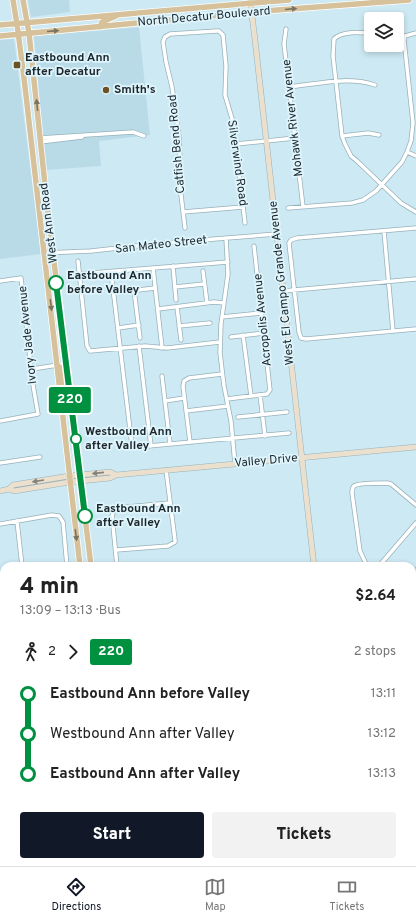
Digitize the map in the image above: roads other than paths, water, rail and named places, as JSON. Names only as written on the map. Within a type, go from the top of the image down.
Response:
[{"type":"main road","name":"West Ann Road","points":[[13,0],[19,34],[80,562]]},
{"type":"main road","name":"West Ann Road","points":[[23,0],[29,33],[52,252],[91,562]]},
{"type":"main road","name":"North Decatur Boulevard","points":[[0,25],[250,2],[289,0]]},
{"type":"main road","name":"North Decatur Boulevard","points":[[0,36],[252,12],[409,0]]},
{"type":"main road","points":[[135,13],[136,23]]},
{"type":"main road","points":[[100,27],[102,22],[120,14]]},
{"type":"main road","points":[[28,112],[34,132],[40,140]]},
{"type":"main road","points":[[31,142],[37,146],[42,165]]},
{"type":"main road","points":[[64,345],[58,365],[61,368],[65,388],[69,389]]},
{"type":"street","name":"West El Campo Grande Avenue","points":[[250,2],[314,562]]},
{"type":"street","name":"Mohawk River Avenue","points":[[286,29],[284,44],[303,207]]},
{"type":"street","name":"Silverwind Road","points":[[165,37],[170,34],[217,31],[221,33],[224,39],[226,66],[225,95],[233,122],[245,223]]},
{"type":"street","points":[[288,208],[362,200],[372,195],[398,167],[407,152],[412,135],[413,123],[404,40],[405,36],[416,32]]},
{"type":"street","points":[[364,33],[342,34],[338,35],[334,39],[333,56],[342,136],[352,156],[406,207],[416,212]]},
{"type":"street","name":"Catfish Bend Road","points":[[165,37],[163,42],[164,55],[172,87],[180,148],[179,178],[185,228]]},
{"type":"street","points":[[289,87],[356,81],[375,85]]},
{"type":"street","points":[[40,140],[69,140],[88,136],[133,132],[144,136]]},
{"type":"street","points":[[342,136],[368,133],[379,135]]},
{"type":"street","points":[[236,144],[295,138]]},
{"type":"street","points":[[407,152],[416,156]]},
{"type":"street","points":[[183,212],[243,207]]},
{"type":"street","points":[[416,228],[293,238],[289,242],[299,332],[301,338],[306,339],[416,329]]},
{"type":"street","points":[[384,230],[393,331]]},
{"type":"street","name":"San Mateo Street","points":[[44,252],[91,251],[164,243],[277,234]]},
{"type":"street","points":[[226,238],[228,262],[227,282],[220,342],[222,374],[233,439],[235,464]]},
{"type":"street","name":"Acropolis Avenue","points":[[254,246],[270,386],[269,393],[260,395]]},
{"type":"street","points":[[78,261],[87,346],[90,351],[140,346],[162,348],[220,342]]},
{"type":"street","points":[[79,274],[228,262]]},
{"type":"street","points":[[173,266],[176,300]]},
{"type":"street","points":[[153,268],[162,348]]},
{"type":"street","points":[[203,271],[207,304]]},
{"type":"street","points":[[111,272],[131,444],[134,447],[289,433]]},
{"type":"street","name":"Ivory Jade Avenue","points":[[0,282],[22,278],[33,385],[38,414],[0,421]]},
{"type":"street","points":[[283,291],[416,279]]},
{"type":"street","points":[[175,287],[204,284]]},
{"type":"street","points":[[122,292],[155,288]]},
{"type":"street","points":[[134,290],[140,338]]},
{"type":"street","points":[[158,309],[224,303]]},
{"type":"street","points":[[177,307],[181,340]]},
{"type":"street","points":[[222,317],[262,313]]},
{"type":"street","points":[[180,326],[210,323]]},
{"type":"street","points":[[118,328],[138,325]]},
{"type":"street","points":[[231,337],[264,333]]},
{"type":"street","points":[[243,335],[251,396]]},
{"type":"street","points":[[140,346],[151,446]]},
{"type":"street","points":[[32,369],[58,365]]},
{"type":"street","points":[[190,442],[184,398],[184,381],[189,378],[222,374]]},
{"type":"street","points":[[162,376],[170,444]]},
{"type":"street","points":[[227,399],[260,395],[265,436]]},
{"type":"street","points":[[165,401],[184,398]]},
{"type":"street","points":[[186,411],[228,406]]},
{"type":"street","points":[[238,417],[287,412]]},
{"type":"street","name":"Valley Drive","points":[[0,491],[9,489],[13,485],[81,478],[110,478],[116,475],[416,447]]},
{"type":"street","points":[[0,463],[40,457]]},
{"type":"street","points":[[116,550],[168,546],[173,544],[175,540],[166,470]]},
{"type":"street","points":[[365,562],[360,551],[352,492],[354,486],[359,484],[387,483],[396,488],[416,505]]},
{"type":"street","points":[[118,562],[112,516],[114,510],[118,507],[170,503]]},
{"type":"street","points":[[0,524],[56,515],[60,517],[63,522],[67,562]]},
{"type":"street","points":[[17,521],[22,562]]},
{"type":"street","points":[[382,562],[416,523]]},
{"type":"place","name":"Eastbound Ann after Decatur","points":[[17,65]]},
{"type":"place","name":"Smith's","points":[[106,90]]},
{"type":"place","name":"Eastbound Ann before Valley","points":[[56,283]]},
{"type":"place","name":"Westbound Ann after Valley","points":[[76,439]]},
{"type":"place","name":"Eastbound Ann after Valley","points":[[85,516]]}]
